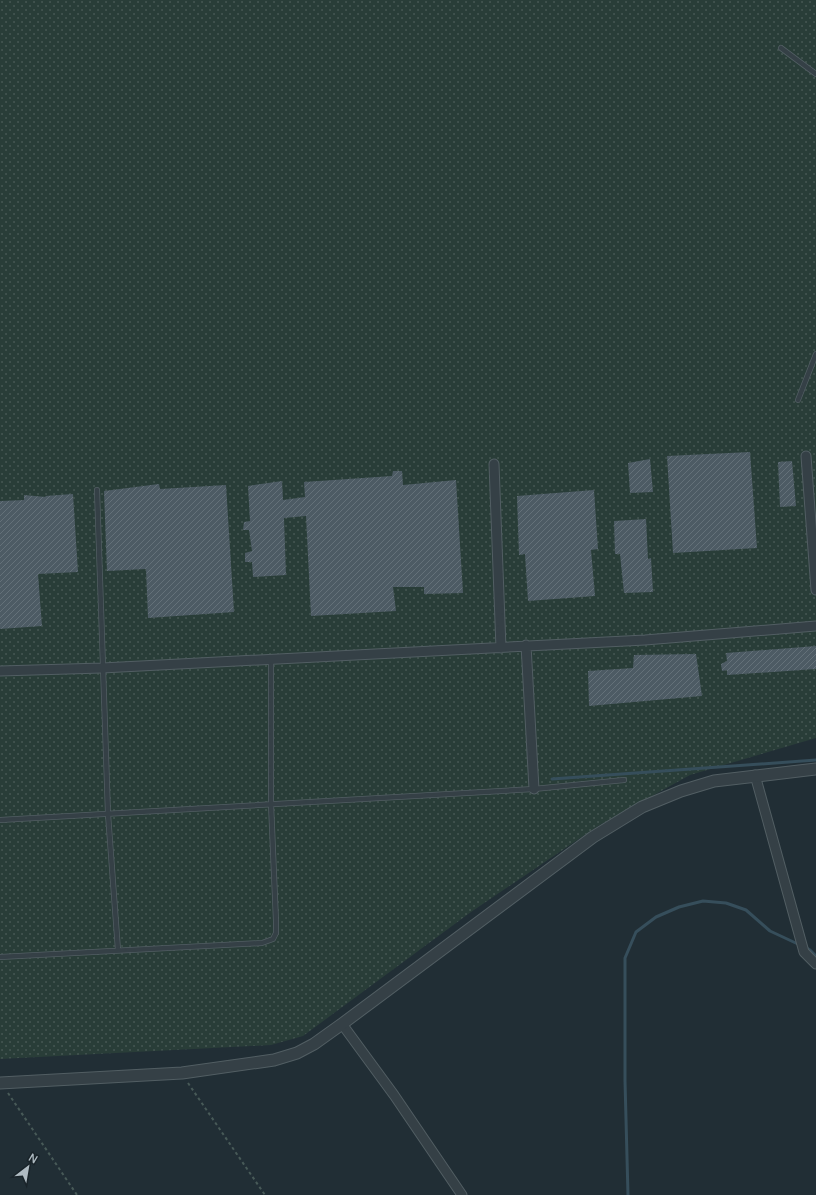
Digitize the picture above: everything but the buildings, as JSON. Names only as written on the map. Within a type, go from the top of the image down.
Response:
[{"type":"street","points":[[806,456],[816,590]]},
{"type":"street","points":[[494,464],[501,648]]},
{"type":"street","points":[[0,670],[102,668],[501,648],[526,645],[645,640],[816,626]]},
{"type":"street","points":[[526,645],[534,789]]},
{"type":"street","points":[[1,1083],[182,1073],[274,1060],[296,1053],[314,1044],[342,1024],[593,837],[642,807],[681,791],[714,780],[816,769]]},
{"type":"street","points":[[755,775],[804,952],[816,964]]},
{"type":"street","points":[[342,1024],[394,1095],[462,1195]]},
{"type":"lane","points":[[781,48],[816,74]]},
{"type":"lane","points":[[798,400],[816,354]]},
{"type":"lane","points":[[97,490],[108,814],[118,950]]},
{"type":"lane","points":[[0,957],[262,943],[273,939],[276,933],[276,921],[271,804],[271,660]]},
{"type":"lane","points":[[0,820],[534,789],[624,780]]},
{"type":"path","points":[[182,1073],[265,1195]]},
{"type":"path","points":[[1,1083],[78,1195]]},
{"type":"green space","points":[[0,0],[816,0],[816,738],[690,775],[598,826],[471,912],[303,1036],[271,1045],[0,1059]]},
{"type":"waterway","points":[[552,779],[816,760]]},
{"type":"waterway","points":[[628,1195],[625,1081],[625,958],[636,932],[656,917],[679,907],[703,901],[726,903],[746,910],[770,931],[800,945]]},
{"type":"waterway","points":[[805,947],[816,956]]}]
